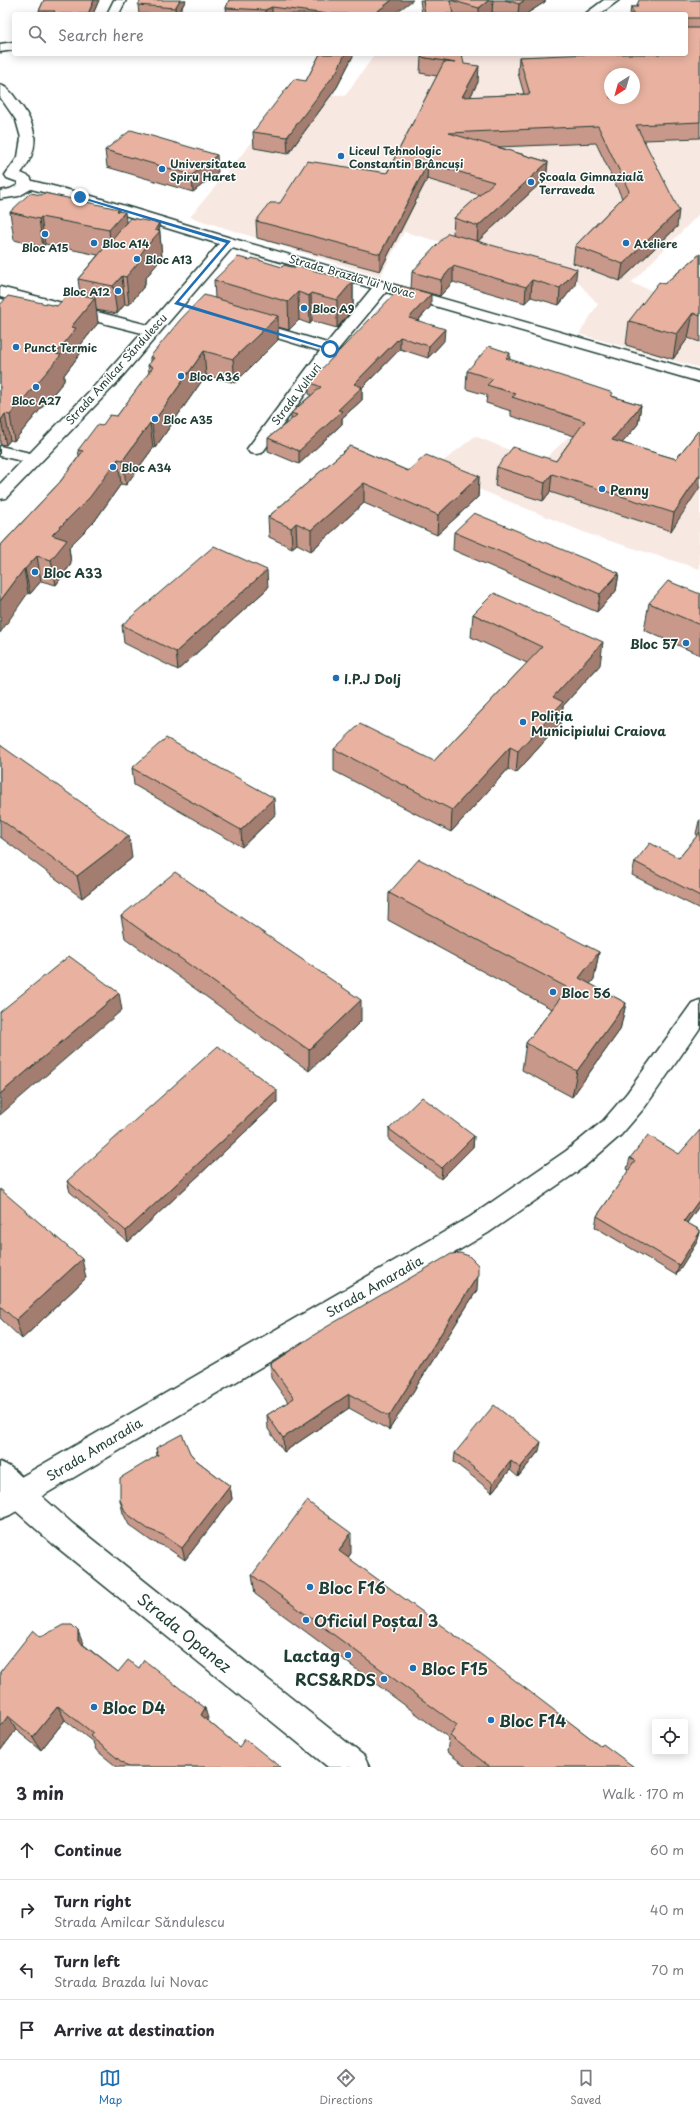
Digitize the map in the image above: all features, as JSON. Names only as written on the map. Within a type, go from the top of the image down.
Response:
[{"type":"street","points":[[114,12],[120,0]]},
{"type":"street","points":[[594,12],[613,0]]},
{"type":"street","points":[[0,48],[12,46]]},
{"type":"street","points":[[0,89],[22,115],[29,138],[24,158],[4,174]]},
{"type":"street","name":"Strada Brazda lui Novac","points":[[4,174],[23,178],[26,184],[80,197],[229,242],[700,377]]},
{"type":"street","points":[[0,195],[19,192],[26,184]]},
{"type":"street","name":"Strada Amilcar Săndulescu","points":[[0,494],[108,382],[152,331],[183,305],[229,242]]},
{"type":"street","name":"Strada Vulturi","points":[[256,449],[330,349],[383,285]]},
{"type":"street","points":[[0,292],[152,331]]},
{"type":"street","points":[[234,321],[330,349]]},
{"type":"street","points":[[0,451],[34,459]]},
{"type":"street","name":"Strada Amaradia","points":[[6,1492],[81,1457],[479,1225],[575,1159],[612,1128],[636,1100],[700,1010]]},
{"type":"street","name":"Strada Opanez","points":[[6,1492],[63,1534],[353,1767]]},
{"type":"shaded area","points":[[700,46],[700,213],[631,283],[700,308],[700,368],[579,334],[598,304],[574,278],[404,232],[380,277],[190,217],[296,89],[345,96],[374,56],[688,56],[688,53]]},
{"type":"shaded area","points":[[475,436],[541,463],[568,437],[700,477],[700,569],[591,535],[432,470]]},
{"type":"building","points":[[44,0],[94,0],[89,12],[39,11]]},
{"type":"building","points":[[141,0],[180,0],[175,8],[138,5]]},
{"type":"building","points":[[229,0],[392,0],[377,12],[312,12],[272,7],[265,10],[226,8]]},
{"type":"building","points":[[423,0],[450,0],[453,12],[425,12]]},
{"type":"building","points":[[450,0],[489,0],[479,8]]},
{"type":"building","points":[[505,0],[525,0],[519,4]]},
{"type":"building","points":[[639,0],[700,0],[700,18],[688,18],[688,12],[633,12],[631,7],[638,7],[637,5]]},
{"type":"building","points":[[688,28],[700,28],[700,122],[636,125],[679,210],[623,264],[575,246],[629,191],[598,126],[449,133],[548,162],[478,226],[454,218],[494,182],[428,163],[380,254],[256,221],[270,203],[280,203],[307,161],[387,173],[444,62],[456,63],[421,57],[422,56],[462,56],[464,64],[479,66],[462,97],[530,94],[519,57],[688,56]]},
{"type":"building","points":[[319,56],[344,56],[337,71],[287,137],[253,132],[294,79],[306,81]]},
{"type":"building","points":[[131,130],[217,155],[192,175],[105,150]]},
{"type":"building","points":[[30,193],[42,195],[44,193],[119,209],[117,211],[125,212],[109,230],[41,217],[39,219],[10,212]]},
{"type":"building","points":[[130,218],[159,223],[155,230],[160,231],[145,248],[139,257],[142,258],[126,277],[122,276],[113,286],[78,279]]},
{"type":"building","points":[[448,233],[577,269],[560,288],[532,280],[526,287],[453,266],[441,280],[412,272]]},
{"type":"building","points":[[700,254],[700,316],[693,313],[677,334],[629,321],[659,282],[664,284]]},
{"type":"building","points":[[238,257],[250,260],[252,258],[282,267],[284,265],[295,268],[297,266],[353,281],[337,300],[311,293],[309,296],[298,292],[288,302],[214,280]]},
{"type":"building","points":[[402,286],[431,294],[409,318],[445,329],[429,346],[400,337],[354,384],[362,387],[338,410],[342,411],[299,451],[268,438],[297,415],[291,413],[321,387],[309,382]]},
{"type":"building","points":[[70,292],[95,298],[71,327],[76,328],[56,354],[61,355],[10,415],[5,414],[1,420],[0,305],[8,296],[57,306]]},
{"type":"building","points":[[204,295],[278,316],[233,359],[204,351],[152,424],[150,423],[123,460],[118,459],[90,497],[52,535],[67,540],[51,560],[37,556],[24,569],[0,601],[0,546],[60,482],[83,451],[78,450],[97,425],[102,426],[110,415],[117,416],[153,367],[148,365],[154,358],[150,357],[180,320]]},
{"type":"building","points":[[489,346],[510,353],[506,358],[613,393],[611,396],[641,405],[612,440],[676,459],[698,431],[700,432],[700,474],[674,513],[552,474],[545,483],[497,467],[513,447],[556,461],[585,421],[512,397],[516,394],[487,385],[493,379],[467,371]]},
{"type":"building","points":[[350,446],[408,471],[426,455],[479,476],[438,515],[364,483],[311,530],[296,523],[291,528],[268,517]]},
{"type":"building","points":[[474,513],[619,573],[600,594],[454,532]]},
{"type":"building","points":[[214,546],[267,570],[176,652],[122,625]]},
{"type":"building","points":[[668,581],[700,594],[700,625],[649,603]]},
{"type":"building","points":[[494,593],[603,642],[553,697],[563,702],[518,751],[510,747],[452,810],[334,749],[360,724],[434,761],[542,647],[473,614]]},
{"type":"building","points":[[166,738],[274,798],[241,830],[132,768]]},
{"type":"building","points":[[0,745],[129,836],[77,876],[0,819]]},
{"type":"building","points":[[700,832],[700,896],[635,862],[650,843],[679,858]]},
{"type":"building","points":[[419,859],[599,952],[579,978],[626,1003],[577,1071],[526,1043],[568,988],[389,893]]},
{"type":"building","points":[[175,872],[361,1000],[309,1050],[121,916]]},
{"type":"building","points":[[69,956],[119,993],[0,1094],[0,1012]]},
{"type":"building","points":[[218,1046],[277,1090],[126,1231],[67,1181]]},
{"type":"building","points":[[422,1097],[474,1136],[442,1168],[389,1129]]},
{"type":"building","points":[[700,1130],[700,1199],[684,1221],[700,1230],[700,1232],[679,1265],[597,1216],[635,1161],[630,1158],[648,1135],[679,1154]]},
{"type":"building","points":[[0,1189],[82,1259],[16,1320],[0,1306]]},
{"type":"building","points":[[460,1253],[469,1256],[478,1265],[478,1275],[389,1416],[349,1394],[283,1438],[267,1415],[294,1398],[270,1364],[323,1329],[451,1254]]},
{"type":"building","points":[[494,1405],[541,1442],[520,1468],[511,1461],[493,1483],[455,1453]]},
{"type":"building","points":[[182,1434],[190,1453],[196,1460],[230,1486],[182,1548],[163,1535],[148,1529],[126,1513],[120,1500],[120,1478],[158,1455],[156,1448]]},
{"type":"building","points":[[307,1501],[351,1533],[339,1551],[483,1656],[601,1746],[603,1744],[634,1767],[490,1767],[450,1736],[457,1725],[252,1575]]},
{"type":"building","name":"Bloc D4","points":[[63,1625],[72,1625],[78,1631],[78,1641],[118,1672],[128,1660],[139,1668],[144,1660],[205,1708],[201,1715],[239,1747],[245,1739],[280,1767],[128,1767],[90,1736],[93,1733],[58,1706],[33,1737],[8,1716],[0,1727],[0,1672],[33,1630],[41,1637]]},
{"type":"place","name":"Liceul Tehnologic Constantin Brâncuși","points":[[341,156]]},
{"type":"place","name":"Universitatea Spiru Haret","points":[[162,169]]},
{"type":"place","name":"Școala Gimnazială Terraveda","points":[[531,182]]},
{"type":"place","name":"Bloc A15","points":[[45,234]]},
{"type":"place","name":"Bloc A14","points":[[94,243]]},
{"type":"place","name":"Ateliere","points":[[626,243]]},
{"type":"place","name":"Bloc A13","points":[[137,259]]},
{"type":"place","name":"Bloc A12","points":[[118,291]]},
{"type":"place","name":"Bloc A9","points":[[304,308]]},
{"type":"place","name":"Punct Termic","points":[[16,347]]},
{"type":"place","name":"Bloc A36","points":[[181,376]]},
{"type":"place","name":"Bloc A27","points":[[36,387]]},
{"type":"place","name":"Bloc A35","points":[[155,419]]},
{"type":"place","name":"Bloc A34","points":[[113,467]]},
{"type":"place","name":"Penny","points":[[602,489]]},
{"type":"place","name":"Bloc A33","points":[[35,572]]},
{"type":"place","name":"Bloc 57","points":[[686,643]]},
{"type":"place","name":"I.P.J Dolj","points":[[336,678]]},
{"type":"place","name":"Poliția Municipiului Craiova","points":[[523,722]]},
{"type":"place","name":"Bloc 56","points":[[553,992]]},
{"type":"place","name":"Bloc F16","points":[[310,1587]]},
{"type":"place","name":"Oficiul Poștal 3","points":[[306,1620]]},
{"type":"place","name":"Lactag","points":[[348,1655]]},
{"type":"place","name":"Bloc F15","points":[[413,1668]]},
{"type":"place","name":"RCS&RDS","points":[[384,1679]]},
{"type":"place","name":"Bloc D4","points":[[94,1707]]},
{"type":"place","name":"Bloc F14","points":[[491,1720]]},
{"type":"route","points":[[80,197],[229,242],[176,303],[330,349]]}]
